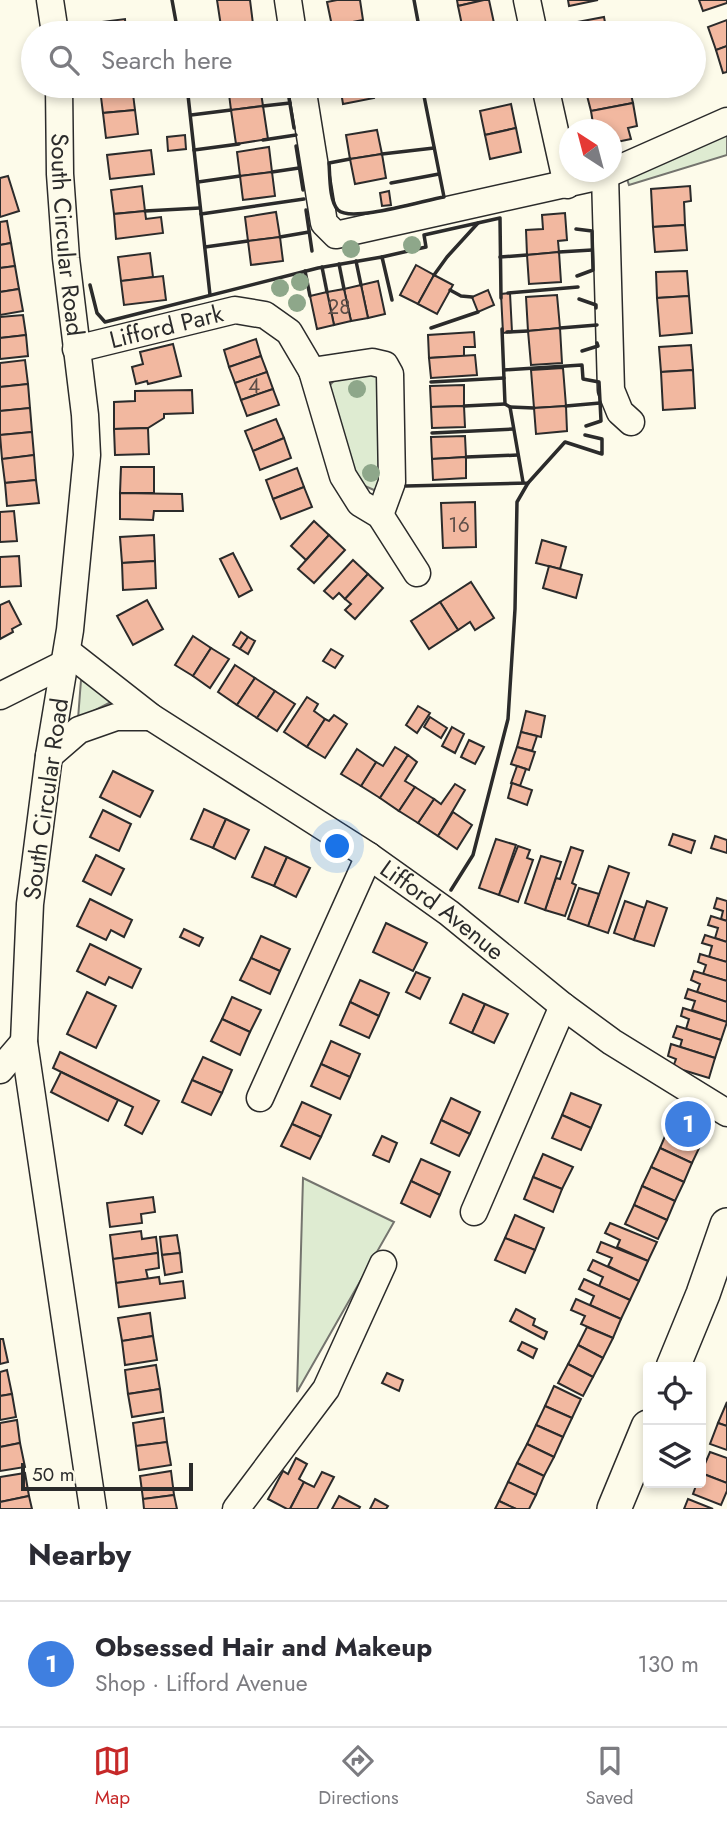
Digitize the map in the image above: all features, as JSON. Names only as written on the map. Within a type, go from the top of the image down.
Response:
[{"type":"main road","points":[[675,1362],[727,1225]]},
{"type":"main road","points":[[614,1509],[643,1439]]},
{"type":"street","points":[[50,0],[53,21]]},
{"type":"street","points":[[288,0],[291,21]]},
{"type":"street","points":[[527,0],[531,21]]},
{"type":"street","name":"South Circular Road","points":[[59,98],[65,246],[85,415],[87,455],[67,658],[50,756],[30,904],[24,1042],[93,1509]]},
{"type":"street","points":[[304,98],[324,223],[336,234],[578,182]]},
{"type":"street","points":[[548,98],[567,185]]},
{"type":"street","points":[[622,167],[727,121]]},
{"type":"street","points":[[605,182],[611,390],[620,412],[631,422]]},
{"type":"street","name":"Lifford Park","points":[[76,349],[235,310],[265,315],[289,332],[312,371],[343,476],[360,503],[380,516],[416,574]]},
{"type":"street","points":[[312,371],[372,362],[385,365],[390,374],[392,482],[380,516]]},
{"type":"street","points":[[0,696],[67,658]]},
{"type":"street","name":"Lifford Avenue","points":[[67,658],[151,717],[369,856],[454,917],[563,1006],[612,1042],[727,1114]]},
{"type":"street","points":[[50,756],[79,730],[116,717],[151,717]]},
{"type":"street","points":[[260,1098],[369,856]]},
{"type":"street","points":[[474,1212],[563,1006]]},
{"type":"street","points":[[0,1070],[24,1042]]},
{"type":"street","points":[[236,1509],[326,1389],[383,1264]]},
{"type":"green space","points":[[727,130],[727,155],[629,185],[627,179]]},
{"type":"green space","points":[[339,375],[376,375],[381,386],[381,485],[374,490],[358,483],[329,386]]},
{"type":"green space","points":[[81,680],[115,700],[78,719]]},
{"type":"green space","points":[[303,1178],[394,1222],[297,1392]]},
{"type":"building","points":[[217,0],[250,0],[253,21],[220,21]]},
{"type":"building","points":[[360,0],[363,20],[331,21],[327,2]]},
{"type":"building","points":[[457,0],[484,0],[458,6]]},
{"type":"building","points":[[489,0],[494,21],[461,21],[458,6]]},
{"type":"building","points":[[568,0],[598,0],[569,6]]},
{"type":"building","points":[[699,0],[727,0],[727,3],[703,11]]},
{"type":"building","points":[[604,17],[605,21],[583,21]]},
{"type":"building","points":[[727,20],[727,46],[716,50],[708,27]]},
{"type":"building","points":[[727,46],[727,72],[723,73],[716,50]]},
{"type":"building","points":[[101,98],[134,98],[135,110],[103,113]]},
{"type":"building","points":[[230,98],[262,98],[263,106],[231,110]]},
{"type":"building","points":[[342,98],[374,98],[343,104]]},
{"type":"building","points":[[588,98],[632,98],[633,103],[591,111]]},
{"type":"building","points":[[633,103],[637,126],[628,128],[631,139],[622,141],[622,119],[592,119],[591,111]]},
{"type":"building","points":[[511,104],[516,128],[485,135],[480,111]]},
{"type":"building","points":[[263,106],[268,139],[236,144],[231,110]]},
{"type":"building","points":[[135,110],[138,134],[106,138],[103,113]]},
{"type":"building","points":[[516,128],[521,152],[490,159],[485,135]]},
{"type":"building","points":[[377,130],[382,154],[350,159],[346,135]]},
{"type":"building","points":[[185,135],[186,149],[168,151],[167,137]]},
{"type":"building","points":[[269,147],[272,172],[240,176],[237,152]]},
{"type":"building","points":[[151,150],[154,174],[110,179],[107,155]]},
{"type":"building","points":[[382,154],[386,178],[355,184],[350,159]]},
{"type":"building","points":[[272,172],[275,196],[243,200],[240,176]]},
{"type":"building","points":[[8,176],[19,211],[0,217],[0,178]]},
{"type":"building","points":[[142,186],[145,211],[114,214],[111,190]]},
{"type":"building","points":[[690,186],[691,201],[684,202],[685,225],[653,227],[651,189]]},
{"type":"building","points":[[389,191],[391,205],[382,206],[380,193]]},
{"type":"building","points":[[145,211],[146,219],[161,217],[163,233],[116,239],[114,214]]},
{"type":"building","points":[[276,212],[280,237],[248,241],[245,217]]},
{"type":"building","points":[[565,213],[567,240],[558,241],[559,252],[527,255],[526,230],[543,229],[542,215]]},
{"type":"building","points":[[7,221],[11,243],[0,245],[0,222]]},
{"type":"building","points":[[685,225],[687,250],[655,252],[653,227]]},
{"type":"building","points":[[280,237],[283,261],[251,265],[248,241]]},
{"type":"building","points":[[11,243],[15,266],[0,268],[0,245]]},
{"type":"building","points":[[559,252],[561,282],[529,284],[527,255]]},
{"type":"building","points":[[150,253],[153,277],[121,281],[118,257]]},
{"type":"building","points":[[416,265],[434,275],[418,304],[400,295]]},
{"type":"building","points":[[15,266],[19,289],[0,292],[0,268]]},
{"type":"building","points":[[687,271],[689,296],[657,298],[656,272]]},
{"type":"building","points":[[434,275],[453,285],[437,314],[418,304]]},
{"type":"building","points":[[163,276],[166,300],[124,305],[121,281]]},
{"type":"building","points":[[378,281],[385,314],[368,318],[361,285]]},
{"type":"building","points":[[361,285],[368,318],[351,321],[344,289]]},
{"type":"building","points":[[19,289],[23,311],[0,315],[0,292]]},
{"type":"building","points":[[344,289],[351,321],[334,325],[327,292]]},
{"type":"building","points":[[488,290],[494,305],[478,312],[472,297]]},
{"type":"building","points":[[327,292],[334,325],[317,329],[310,296]]},
{"type":"building","points":[[510,293],[512,332],[503,333],[501,294]]},
{"type":"building","points":[[557,295],[560,328],[528,331],[526,297]]},
{"type":"building","points":[[689,296],[692,333],[660,336],[657,298]]},
{"type":"building","points":[[23,315],[26,335],[0,338],[0,317]]},
{"type":"building","points":[[560,328],[562,363],[531,365],[528,331]]},
{"type":"building","points":[[474,332],[475,347],[464,347],[464,356],[429,358],[428,335]]},
{"type":"building","points":[[26,335],[28,356],[0,359],[0,338]]},
{"type":"building","points":[[256,339],[261,356],[229,367],[224,350]]},
{"type":"building","points":[[173,344],[181,376],[148,384],[147,381],[136,384],[132,367],[143,364],[140,352]]},
{"type":"building","points":[[691,345],[693,370],[661,372],[659,347]]},
{"type":"building","points":[[475,355],[477,375],[431,378],[429,358]]},
{"type":"building","points":[[261,356],[267,372],[235,383],[229,367]]},
{"type":"building","points":[[25,360],[28,384],[0,387],[0,363]]},
{"type":"building","points":[[563,368],[566,406],[534,408],[531,370]]},
{"type":"building","points":[[693,370],[695,408],[663,410],[661,372]]},
{"type":"building","points":[[267,372],[273,389],[241,400],[235,383]]},
{"type":"building","points":[[28,384],[30,408],[0,411],[0,387]]},
{"type":"building","points":[[464,385],[464,406],[431,407],[430,386]]},
{"type":"building","points":[[273,389],[279,405],[247,416],[241,400]]},
{"type":"building","points":[[192,390],[193,413],[164,414],[164,418],[148,428],[114,429],[114,402],[135,401],[135,391]]},
{"type":"building","points":[[464,406],[465,427],[432,428],[431,407]]},
{"type":"building","points":[[566,406],[567,431],[536,434],[534,408]]},
{"type":"building","points":[[30,408],[32,432],[0,435],[0,411]]},
{"type":"building","points":[[276,419],[284,438],[253,451],[245,431]]},
{"type":"building","points":[[148,428],[149,454],[115,455],[114,429]]},
{"type":"building","points":[[32,432],[34,455],[2,459],[0,435]]},
{"type":"building","points":[[465,436],[466,457],[432,459],[431,437]]},
{"type":"building","points":[[284,438],[291,458],[260,470],[253,451]]},
{"type":"building","points":[[34,455],[36,480],[5,483],[2,459]]},
{"type":"building","points":[[466,457],[466,478],[433,480],[432,459]]},
{"type":"building","points":[[121,467],[154,467],[154,493],[120,493]]},
{"type":"building","points":[[297,468],[304,487],[273,499],[266,480]]},
{"type":"building","points":[[36,480],[39,503],[7,506],[5,483]]},
{"type":"building","points":[[304,487],[312,507],[281,519],[273,499]]},
{"type":"building","points":[[120,493],[182,494],[183,511],[154,511],[153,520],[120,519]]},
{"type":"building","points":[[475,502],[476,547],[443,548],[441,503]]},
{"type":"building","points":[[14,511],[17,541],[0,542],[0,512]]},
{"type":"building","points":[[314,521],[329,535],[306,560],[291,546]]},
{"type":"building","points":[[154,535],[155,561],[122,563],[120,537]]},
{"type":"building","points":[[329,535],[345,550],[314,583],[298,569]]},
{"type":"building","points":[[542,540],[566,547],[560,569],[536,563]]},
{"type":"building","points":[[233,553],[252,590],[239,597],[220,559]]},
{"type":"building","points":[[19,556],[21,586],[0,587],[0,557]]},
{"type":"building","points":[[353,560],[368,574],[345,599],[339,593],[333,599],[324,591]]},
{"type":"building","points":[[155,561],[156,588],[123,590],[122,563]]},
{"type":"building","points":[[549,566],[582,575],[576,598],[543,588]]},
{"type":"building","points":[[368,574],[383,588],[355,619],[345,610],[351,604],[345,599]]},
{"type":"building","points":[[471,582],[494,618],[475,630],[470,622],[458,630],[440,602]]},
{"type":"building","points":[[147,600],[163,629],[133,645],[117,616]]},
{"type":"building","points":[[9,601],[21,624],[0,639],[0,605]]},
{"type":"building","points":[[440,602],[458,630],[429,649],[411,621]]},
{"type":"building","points":[[241,632],[248,637],[240,649],[233,645]]},
{"type":"building","points":[[193,636],[211,648],[193,676],[175,665]]},
{"type":"building","points":[[248,637],[255,641],[248,654],[240,649]]},
{"type":"building","points":[[211,648],[229,659],[210,688],[193,676]]},
{"type":"building","points":[[331,649],[343,656],[335,668],[323,661]]},
{"type":"building","points":[[235,665],[255,678],[237,705],[218,692]]},
{"type":"building","points":[[255,678],[275,691],[257,718],[237,705]]},
{"type":"building","points":[[275,691],[295,704],[277,731],[257,718]]},
{"type":"building","points":[[307,697],[318,704],[314,711],[325,719],[307,747],[284,732]]},
{"type":"building","points":[[418,706],[430,713],[417,733],[406,725]]},
{"type":"building","points":[[526,711],[545,716],[541,737],[521,732]]},
{"type":"building","points":[[334,715],[347,724],[325,758],[307,747],[325,719],[329,721]]},
{"type":"building","points":[[430,717],[447,728],[441,738],[424,727]]},
{"type":"building","points":[[452,727],[464,734],[455,753],[442,746]]},
{"type":"building","points":[[521,732],[537,736],[532,751],[517,747]]},
{"type":"building","points":[[469,740],[484,747],[475,764],[461,757]]},
{"type":"building","points":[[395,747],[408,755],[380,798],[361,786],[376,762],[383,766]]},
{"type":"building","points":[[517,747],[535,752],[529,770],[511,764]]},
{"type":"building","points":[[357,749],[376,762],[361,786],[341,774]]},
{"type":"building","points":[[408,755],[417,762],[405,781],[415,787],[399,811],[380,798]]},
{"type":"building","points":[[517,766],[526,769],[520,786],[511,783]]},
{"type":"building","points":[[113,771],[153,791],[140,817],[100,797]]},
{"type":"building","points":[[512,783],[532,790],[527,805],[508,798]]},
{"type":"building","points":[[455,784],[465,790],[438,836],[418,823],[434,799],[441,804]]},
{"type":"building","points":[[415,787],[434,799],[418,823],[399,811]]},
{"type":"building","points":[[204,809],[226,819],[213,848],[191,839]]},
{"type":"building","points":[[103,810],[131,824],[119,851],[90,837]]},
{"type":"building","points":[[453,812],[472,825],[457,849],[438,836]]},
{"type":"building","points":[[226,819],[249,830],[235,859],[213,848]]},
{"type":"building","points":[[673,834],[695,841],[691,853],[669,845]]},
{"type":"building","points":[[715,836],[727,840],[727,853],[711,848]]},
{"type":"building","points":[[496,839],[516,845],[499,895],[479,888]]},
{"type":"building","points":[[518,846],[530,850],[527,858],[533,860],[518,902],[499,895]]},
{"type":"building","points":[[265,847],[287,857],[274,886],[252,877]]},
{"type":"building","points":[[571,847],[583,851],[572,883],[576,885],[565,916],[545,910]]},
{"type":"building","points":[[96,855],[124,869],[111,895],[83,881]]},
{"type":"building","points":[[541,856],[561,862],[545,910],[525,903]]},
{"type":"building","points":[[287,857],[310,868],[296,897],[274,886]]},
{"type":"building","points":[[609,866],[629,873],[608,933],[588,926]]},
{"type":"building","points":[[579,888],[599,894],[588,926],[568,919]]},
{"type":"building","points":[[717,898],[727,901],[727,921],[721,919],[723,911],[714,908]]},
{"type":"building","points":[[90,899],[132,920],[124,937],[111,930],[106,940],[77,926]]},
{"type":"building","points":[[625,901],[645,908],[634,940],[614,933]]},
{"type":"building","points":[[647,901],[667,908],[654,946],[634,940]]},
{"type":"building","points":[[711,916],[727,921],[727,942],[715,938],[718,928],[708,925]]},
{"type":"building","points":[[386,923],[427,943],[413,971],[373,952]]},
{"type":"building","points":[[184,929],[203,938],[199,946],[180,937]]},
{"type":"building","points":[[705,935],[727,942],[727,962],[709,957],[712,946],[702,943]]},
{"type":"building","points":[[261,936],[290,949],[280,971],[251,958]]},
{"type":"building","points":[[90,944],[141,969],[132,988],[109,977],[105,985],[77,971]]},
{"type":"building","points":[[700,954],[727,962],[727,981],[703,974],[706,965],[698,962]]},
{"type":"building","points":[[251,958],[280,971],[270,994],[240,980]]},
{"type":"building","points":[[694,971],[727,981],[727,1002],[697,992],[700,984],[691,980]]},
{"type":"building","points":[[416,972],[430,978],[420,999],[406,992]]},
{"type":"building","points":[[360,980],[389,993],[379,1016],[350,1002]]},
{"type":"building","points":[[688,989],[727,1002],[727,1022],[692,1010],[695,1001],[685,998]]},
{"type":"building","points":[[87,992],[116,1006],[96,1048],[67,1034]]},
{"type":"building","points":[[463,994],[485,1004],[472,1033],[450,1023]]},
{"type":"building","points":[[232,997],[261,1010],[250,1032],[222,1019]]},
{"type":"building","points":[[350,1002],[379,1016],[369,1038],[340,1025]]},
{"type":"building","points":[[485,1004],[508,1014],[494,1043],[472,1033]]},
{"type":"building","points":[[683,1008],[727,1022],[721,1040],[686,1029],[689,1019],[681,1016]]},
{"type":"building","points":[[222,1019],[250,1032],[240,1055],[211,1041]]},
{"type":"building","points":[[677,1026],[721,1040],[715,1058],[680,1047],[682,1040],[673,1037]]},
{"type":"building","points":[[331,1041],[360,1054],[350,1077],[321,1064]]},
{"type":"building","points":[[671,1044],[715,1058],[709,1078],[673,1067],[676,1059],[668,1056]]},
{"type":"building","points":[[60,1052],[159,1101],[142,1134],[125,1125],[133,1107],[53,1068]]},
{"type":"building","points":[[203,1057],[232,1070],[222,1093],[192,1080]]},
{"type":"building","points":[[321,1064],[350,1077],[340,1099],[311,1086]]},
{"type":"building","points":[[61,1072],[118,1100],[108,1121],[51,1092]]},
{"type":"building","points":[[192,1080],[222,1093],[211,1115],[182,1102]]},
{"type":"building","points":[[571,1093],[601,1105],[591,1128],[562,1115]]},
{"type":"building","points":[[451,1098],[480,1112],[470,1134],[441,1120]]},
{"type":"building","points":[[302,1102],[331,1115],[321,1137],[292,1124]]},
{"type":"building","points":[[675,1104],[707,1119],[698,1139],[666,1124]]},
{"type":"building","points":[[562,1115],[591,1128],[581,1150],[552,1138]]},
{"type":"building","points":[[441,1120],[470,1134],[459,1156],[431,1143]]},
{"type":"building","points":[[292,1124],[321,1137],[310,1159],[281,1146]]},
{"type":"building","points":[[668,1129],[701,1144],[692,1163],[660,1148]]},
{"type":"building","points":[[382,1136],[397,1143],[389,1162],[373,1155]]},
{"type":"building","points":[[660,1148],[692,1163],[684,1182],[651,1167]]},
{"type":"building","points":[[543,1154],[573,1167],[562,1189],[533,1177]]},
{"type":"building","points":[[421,1159],[450,1172],[440,1195],[411,1181]]},
{"type":"building","points":[[651,1167],[684,1182],[675,1201],[642,1186]]},
{"type":"building","points":[[533,1177],[562,1189],[553,1212],[524,1199]]},
{"type":"building","points":[[411,1181],[440,1195],[430,1217],[401,1203]]},
{"type":"building","points":[[642,1186],[675,1201],[667,1220],[634,1205]]},
{"type":"building","points":[[153,1197],[155,1212],[141,1214],[142,1223],[110,1227],[107,1203]]},
{"type":"building","points":[[634,1205],[667,1220],[658,1239],[625,1224]]},
{"type":"building","points":[[515,1215],[544,1228],[535,1250],[505,1238]]},
{"type":"building","points":[[610,1223],[657,1242],[648,1261],[617,1247],[620,1240],[605,1233]]},
{"type":"building","points":[[141,1231],[142,1239],[156,1237],[158,1253],[113,1259],[110,1235]]},
{"type":"building","points":[[177,1235],[180,1253],[162,1255],[160,1237]]},
{"type":"building","points":[[505,1238],[535,1250],[525,1273],[495,1260]]},
{"type":"building","points":[[601,1242],[648,1261],[639,1281],[608,1266],[612,1258],[597,1252]]},
{"type":"building","points":[[158,1253],[159,1268],[146,1270],[148,1279],[116,1283],[113,1259]]},
{"type":"building","points":[[180,1253],[182,1272],[165,1275],[162,1255]]},
{"type":"building","points":[[593,1260],[639,1281],[630,1300],[599,1286],[603,1277],[588,1270]]},
{"type":"building","points":[[159,1277],[160,1284],[183,1281],[185,1298],[119,1307],[116,1283]]},
{"type":"building","points":[[584,1279],[630,1300],[621,1319],[590,1305],[594,1296],[579,1289]]},
{"type":"building","points":[[576,1299],[621,1319],[613,1338],[581,1324],[585,1316],[571,1310]]},
{"type":"building","points":[[516,1309],[535,1319],[533,1325],[547,1332],[544,1339],[510,1321]]},
{"type":"building","points":[[150,1313],[153,1336],[122,1341],[118,1318]]},
{"type":"building","points":[[587,1327],[613,1338],[603,1358],[578,1345]]},
{"type":"building","points":[[153,1336],[157,1360],[125,1365],[122,1341]]},
{"type":"building","points":[[0,1339],[3,1339],[8,1362],[0,1364]]},
{"type":"building","points":[[522,1342],[537,1349],[533,1358],[518,1350]]},
{"type":"building","points":[[578,1345],[603,1358],[593,1377],[568,1364]]},
{"type":"building","points":[[568,1364],[593,1377],[583,1396],[558,1383]]},
{"type":"building","points":[[156,1365],[160,1389],[128,1394],[125,1370]]},
{"type":"building","points":[[7,1370],[12,1394],[0,1396],[0,1372]]},
{"type":"building","points":[[387,1373],[403,1380],[399,1391],[382,1383]]},
{"type":"building","points":[[554,1386],[581,1399],[572,1418],[545,1406]]},
{"type":"building","points":[[160,1389],[163,1412],[132,1417],[128,1394]]},
{"type":"building","points":[[12,1394],[16,1417],[0,1420],[0,1396]]},
{"type":"building","points":[[727,1402],[727,1426],[718,1423]]},
{"type":"building","points":[[545,1406],[572,1418],[563,1437],[536,1425]]},
{"type":"building","points":[[164,1418],[167,1442],[136,1446],[133,1423]]},
{"type":"building","points":[[17,1420],[20,1443],[0,1447],[0,1423]]},
{"type":"building","points":[[718,1423],[727,1426],[727,1450],[710,1444]]},
{"type":"building","points":[[536,1425],[563,1437],[554,1457],[527,1444]]},
{"type":"building","points":[[167,1442],[171,1465],[139,1470],[136,1446]]},
{"type":"building","points":[[20,1443],[25,1467],[0,1471],[0,1447]]},
{"type":"building","points":[[527,1444],[554,1457],[544,1476],[517,1463]]},
{"type":"building","points":[[710,1452],[727,1458],[727,1483],[706,1475],[706,1461]]},
{"type":"building","points":[[296,1458],[307,1464],[299,1479],[304,1482],[290,1509],[287,1509],[268,1499],[283,1471],[288,1474]]},
{"type":"building","points":[[517,1463],[544,1476],[536,1495],[508,1482]]},
{"type":"building","points":[[171,1471],[174,1495],[143,1499],[140,1476]]},
{"type":"building","points":[[322,1472],[334,1477],[317,1509],[290,1509],[304,1482],[314,1487]]},
{"type":"building","points":[[25,1473],[29,1496],[0,1502],[0,1477]]},
{"type":"building","points":[[706,1475],[727,1483],[727,1491],[721,1505],[693,1494],[695,1488],[706,1488]]},
{"type":"building","points":[[508,1482],[536,1495],[529,1509],[516,1509],[499,1501]]},
{"type":"building","points":[[174,1495],[177,1509],[144,1509],[143,1499]]},
{"type":"building","points":[[29,1496],[32,1509],[0,1509],[0,1502]]},
{"type":"building","points":[[339,1496],[360,1507],[359,1509],[332,1509]]},
{"type":"building","points":[[375,1499],[388,1506],[386,1509],[370,1509]]},
{"type":"building","points":[[688,1499],[713,1509],[684,1509]]},
{"type":"building","points":[[499,1501],[516,1509],[495,1509]]},
{"type":"wall","points":[[172,0],[176,21]]},
{"type":"wall","points":[[414,0],[418,21]]},
{"type":"wall","points":[[188,98],[210,295]]},
{"type":"wall","points":[[289,98],[294,128]]},
{"type":"wall","points":[[350,159],[329,163],[330,188],[338,210],[357,214],[389,210],[444,197],[424,98]]},
{"type":"wall","points":[[263,106],[290,103]]},
{"type":"wall","points":[[191,115],[231,110]]},
{"type":"wall","points":[[263,140],[296,135]]},
{"type":"wall","points":[[194,150],[239,144]]},
{"type":"wall","points":[[296,146],[303,190]]},
{"type":"wall","points":[[382,154],[434,148]]},
{"type":"wall","points":[[272,172],[299,168]]},
{"type":"wall","points":[[391,183],[439,174]]},
{"type":"wall","points":[[198,182],[240,176]]},
{"type":"wall","points":[[201,214],[304,199]]},
{"type":"wall","points":[[145,211],[200,208]]},
{"type":"wall","points":[[306,210],[312,251]]},
{"type":"wall","points":[[382,257],[426,247],[424,235],[500,218],[501,298]]},
{"type":"wall","points":[[434,275],[478,223]]},
{"type":"wall","points":[[576,229],[592,231],[593,270],[577,276]]},
{"type":"wall","points":[[280,237],[309,232]]},
{"type":"wall","points":[[205,247],[248,241]]},
{"type":"wall","points":[[559,252],[592,250]]},
{"type":"wall","points":[[500,257],[527,255]]},
{"type":"wall","points":[[90,285],[97,313],[105,322],[318,268],[382,257],[392,300]]},
{"type":"wall","points":[[356,261],[361,285]]},
{"type":"wall","points":[[339,264],[344,289]]},
{"type":"wall","points":[[322,267],[327,292]]},
{"type":"wall","points":[[305,271],[310,296]]},
{"type":"wall","points":[[508,293],[578,287]]},
{"type":"wall","points":[[450,290],[461,296],[472,297]]},
{"type":"wall","points":[[579,299],[596,305],[596,308]]},
{"type":"wall","points":[[431,328],[478,312]]},
{"type":"wall","points":[[560,328],[597,325]]},
{"type":"wall","points":[[502,329],[505,404],[510,407],[523,482]]},
{"type":"wall","points":[[507,332],[528,331]]},
{"type":"wall","points":[[582,351],[598,346],[597,343]]},
{"type":"wall","points":[[504,370],[582,365],[583,379],[599,382],[601,421],[586,426]]},
{"type":"wall","points":[[431,382],[504,378]]},
{"type":"wall","points":[[566,406],[600,403]]},
{"type":"wall","points":[[464,406],[505,404]]},
{"type":"wall","points":[[510,407],[534,408]]},
{"type":"wall","points":[[432,433],[513,429]]},
{"type":"wall","points":[[406,486],[528,483],[565,442],[602,454],[602,439],[585,435]]},
{"type":"wall","points":[[466,457],[518,455]]},
{"type":"wall","points":[[451,890],[473,855],[508,719],[515,609],[517,502],[528,483]]},
{"type":"place","name":"Obsessed Hair and Makeup","points":[[688,1124]]}]
